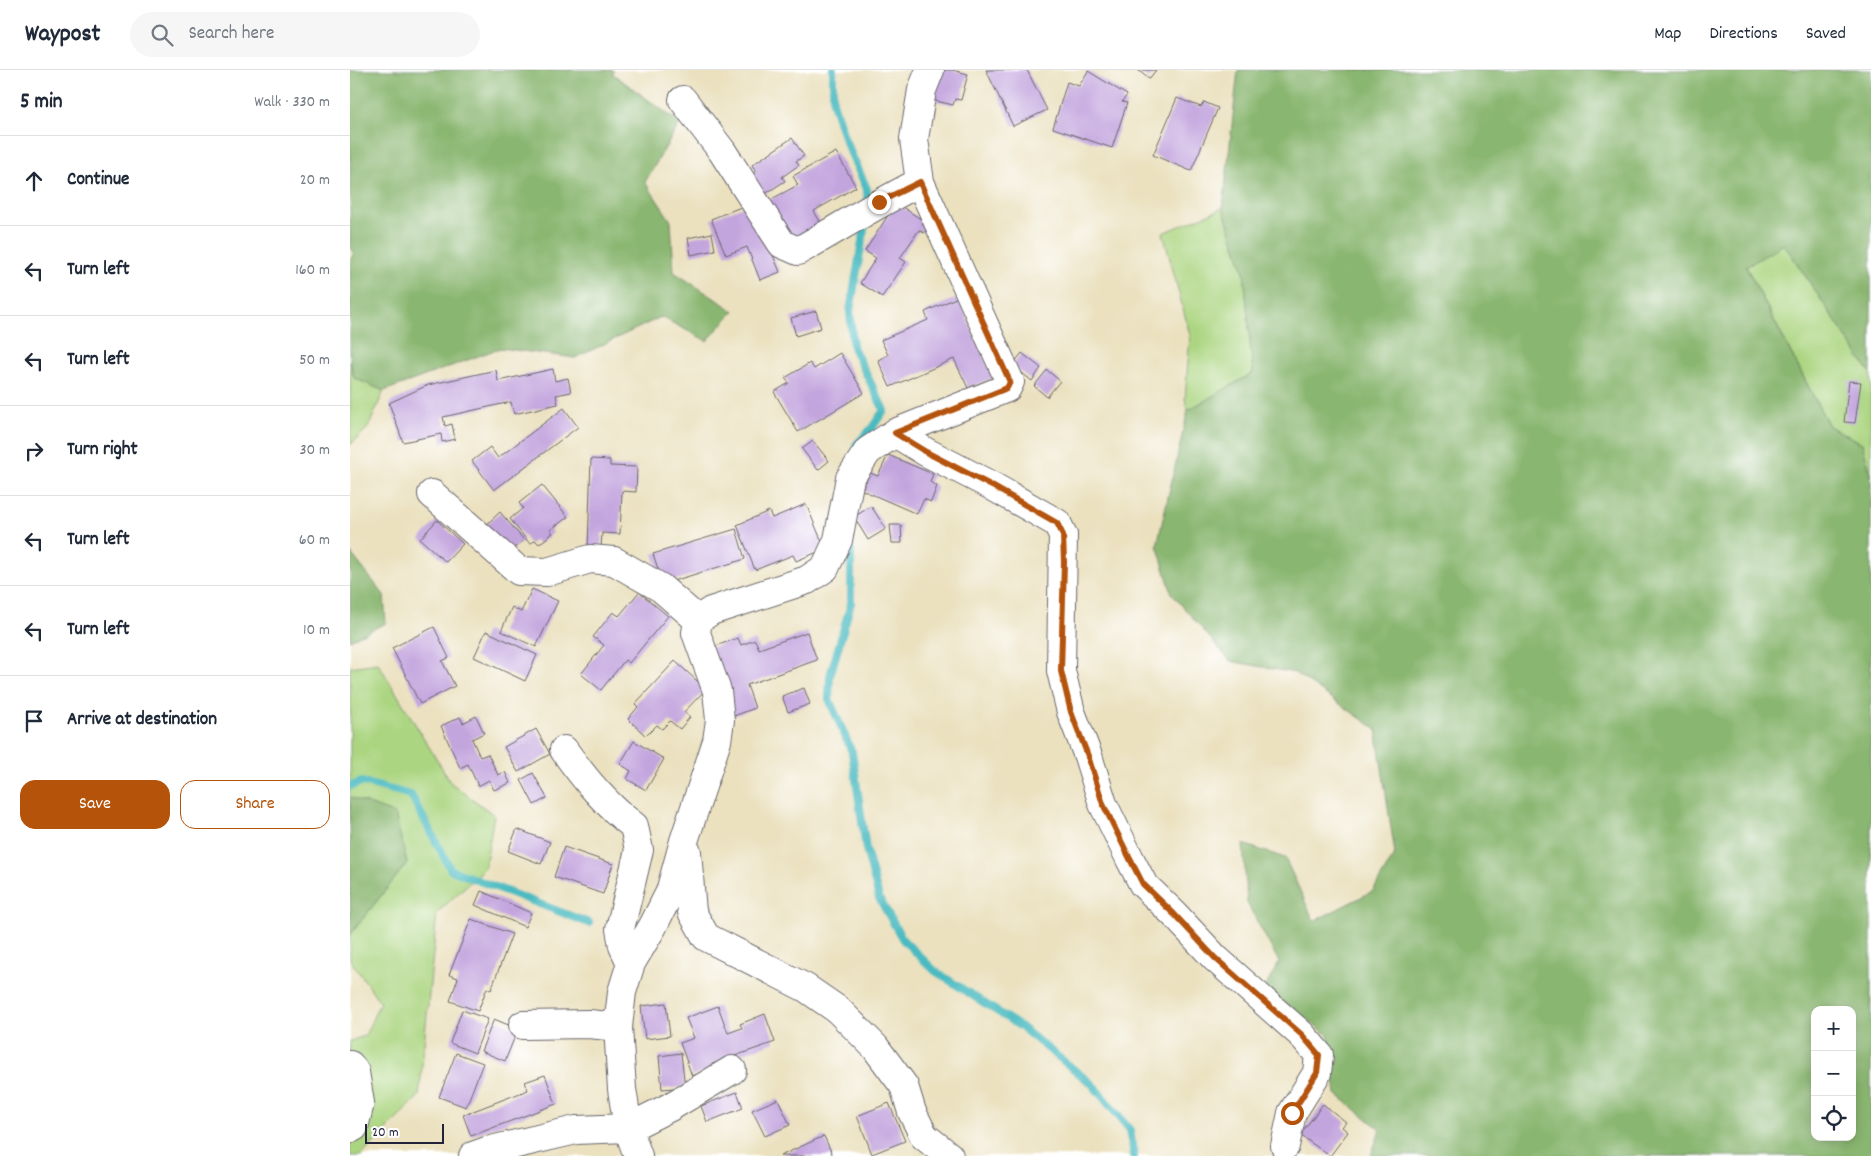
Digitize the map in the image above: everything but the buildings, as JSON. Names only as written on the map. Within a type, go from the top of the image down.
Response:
[{"type":"street","points":[[638,1156],[628,1128],[622,1089],[618,1027],[622,992],[631,962],[653,926],[670,892],[684,841],[717,741],[720,720],[717,691],[696,633],[698,620],[711,611],[807,580],[825,568],[838,540],[850,478],[868,451],[895,433],[1007,388],[1010,382],[920,182],[914,139],[922,90],[930,70]]},
{"type":"street","points":[[682,100],[722,151],[782,244],[798,252],[868,210],[920,182]]},
{"type":"street","points":[[895,433],[926,452],[992,486],[1057,523],[1063,535],[1064,562],[1061,671],[1071,712],[1088,756],[1103,804],[1130,859],[1143,884],[1215,958],[1302,1035],[1319,1055],[1317,1073],[1292,1113],[1284,1146]]},
{"type":"street","points":[[432,494],[519,571],[547,572],[590,559],[614,561],[661,588],[698,620]]},
{"type":"street","points":[[564,750],[587,782],[615,812],[634,826],[639,850],[620,929],[623,946],[631,962]]},
{"type":"street","points":[[684,841],[688,856],[692,912],[706,937],[806,988],[838,1010],[875,1047],[904,1086],[912,1112],[924,1136],[949,1156]]},
{"type":"street","points":[[523,1025],[589,1024],[618,1027]]},
{"type":"street","points":[[350,1065],[355,1072],[360,1103],[354,1127],[350,1130]]},
{"type":"street","points":[[473,1156],[487,1150],[576,1130],[628,1128],[670,1108],[732,1070]]},
{"type":"green space","points":[[350,70],[613,70],[613,74],[680,123],[645,182],[671,221],[674,272],[734,311],[707,341],[661,317],[575,358],[500,348],[384,391],[354,378],[350,361],[350,261],[354,252],[350,247]]},
{"type":"green space","points":[[1238,70],[1871,70],[1871,372],[1784,244],[1746,267],[1829,426],[1862,443],[1871,476],[1871,1156],[1371,1156],[1380,1129],[1336,1094],[1328,1035],[1265,988],[1279,962],[1247,903],[1243,844],[1285,858],[1314,921],[1373,891],[1395,854],[1376,729],[1295,673],[1230,661],[1172,594],[1157,545],[1188,410],[1253,373],[1244,272],[1223,208]]},
{"type":"green space","points":[[1223,208],[1244,272],[1253,373],[1188,410],[1185,399],[1190,335],[1163,233]]},
{"type":"green space","points":[[1784,244],[1871,372],[1871,476],[1862,443],[1829,426],[1746,266]]},
{"type":"green space","points":[[350,361],[354,378],[384,391],[368,428],[350,445]]},
{"type":"green space","points":[[350,552],[384,595],[386,623],[350,640]]},
{"type":"green space","points":[[378,663],[451,783],[494,815],[485,868],[437,913],[419,1096],[361,1156],[350,1156],[350,1041],[365,1036],[380,1002],[350,960],[350,935],[407,863],[395,814],[350,797],[350,667]]},
{"type":"green space","points":[[350,797],[395,814],[407,863],[350,935]]},
{"type":"waterway","points":[[833,70],[833,102],[845,140],[867,189],[867,204]]},
{"type":"waterway","points":[[856,445],[872,428],[884,410],[853,347],[850,311],[866,218]]},
{"type":"waterway","points":[[851,550],[851,603],[830,676],[829,699],[852,752],[866,849],[879,898],[903,940],[935,971],[1021,1027],[1092,1084],[1130,1130],[1134,1156]]},
{"type":"waterway","points":[[350,786],[362,782],[411,795],[451,870],[589,923]]},
{"type":"route","points":[[879,202],[920,182],[1010,382],[1007,388],[895,433],[926,452],[992,486],[1057,523],[1063,535],[1064,562],[1061,671],[1071,712],[1088,756],[1103,804],[1143,884],[1215,958],[1302,1035],[1319,1055],[1317,1073],[1292,1113]]}]
